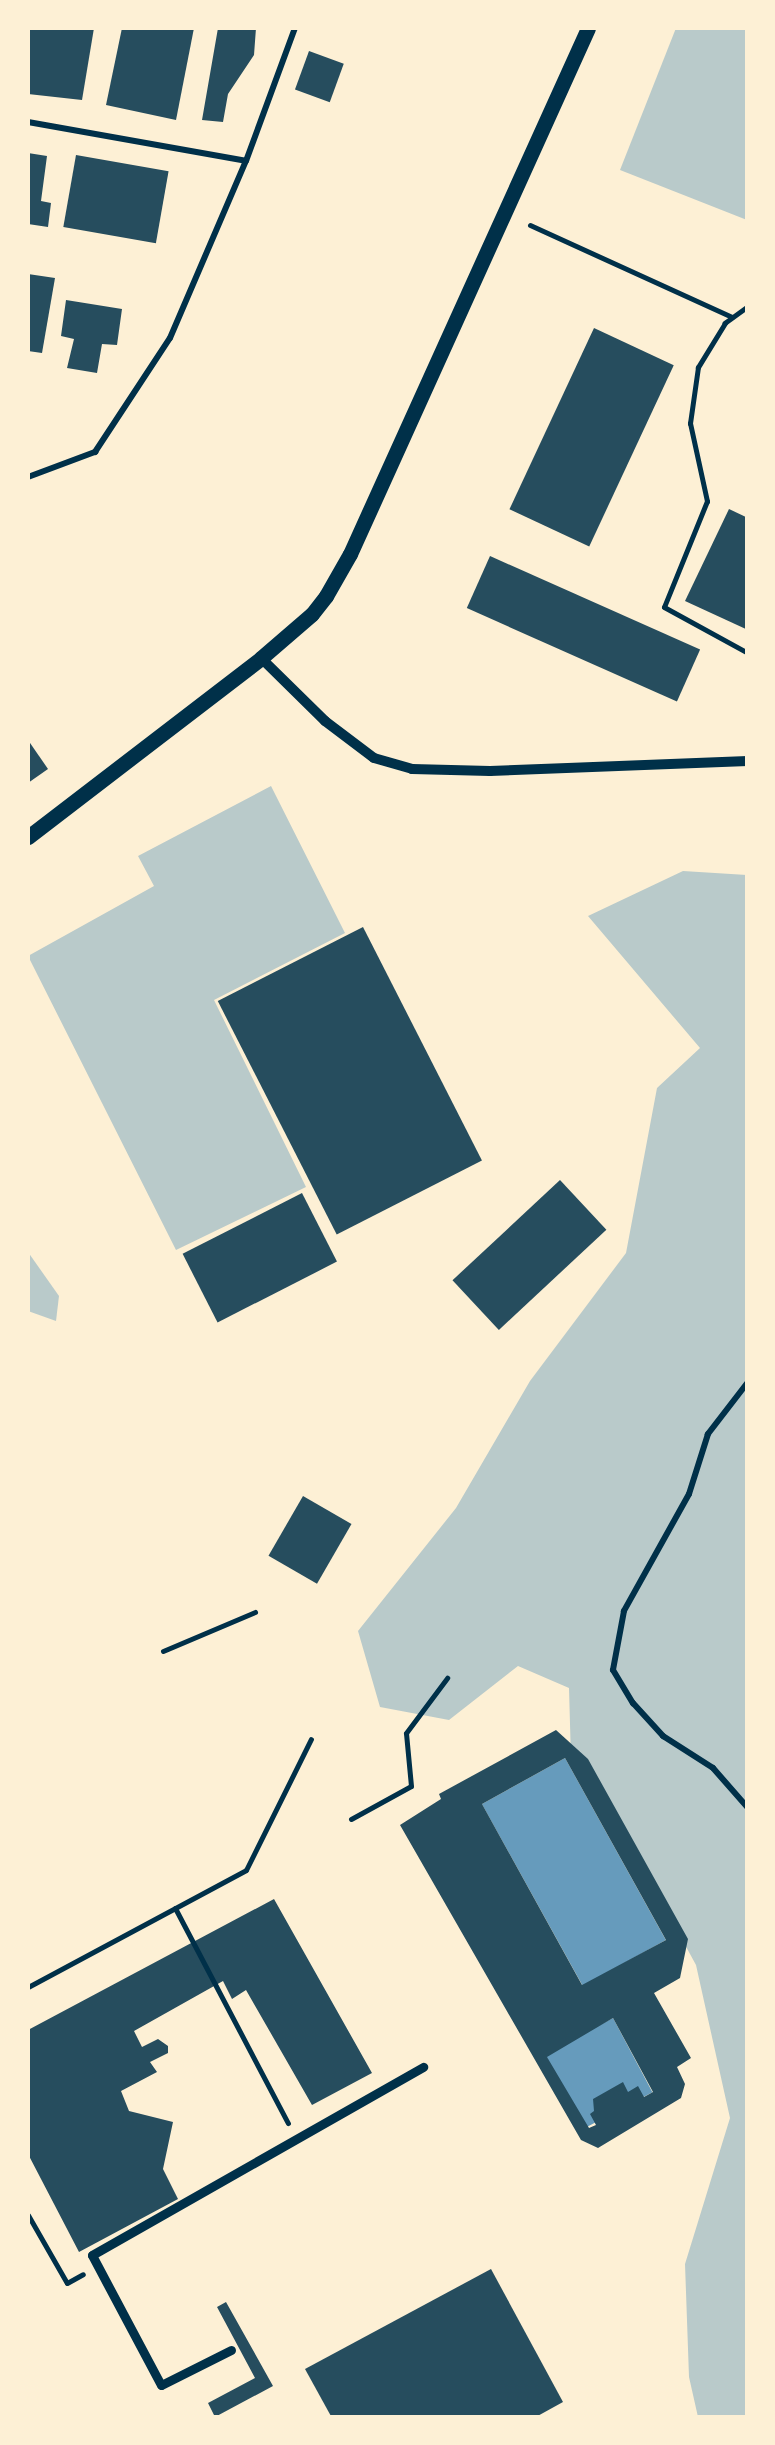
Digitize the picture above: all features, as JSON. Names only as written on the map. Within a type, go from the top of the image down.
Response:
[{"type":"street","points":[[28,837],[312,614],[350,554],[588,28]]},
{"type":"street","points":[[260,658],[324,721],[374,758],[412,769],[490,772],[748,762]]},
{"type":"street","points":[[232,2350],[161,2386],[92,2254],[423,2067]]},
{"type":"lane","points":[[28,476],[95,452],[170,338],[246,161],[295,28]]},
{"type":"lane","points":[[28,122],[246,161]]},
{"type":"lane","points":[[748,1382],[708,1434],[689,1494],[624,1611],[613,1670],[632,1704],[663,1736],[713,1768],[748,1808]]},
{"type":"path","points":[[530,225],[732,316]]},
{"type":"path","points":[[748,306],[732,316],[698,367],[690,423],[707,501],[664,607],[748,653]]},
{"type":"path","points":[[164,1651],[255,1612]]},
{"type":"path","points":[[351,1819],[410,1786],[406,1734],[447,1678]]},
{"type":"path","points":[[28,1988],[246,1870],[312,1739]]},
{"type":"path","points":[[175,1908],[297,2139]]},
{"type":"path","points":[[28,2215],[67,2282],[98,2266]]},
{"type":"shaded area","points":[[676,28],[747,28],[747,220],[620,170]]},
{"type":"shaded area","points":[[271,786],[345,933],[214,1000],[306,1187],[176,1250],[28,956],[154,886],[138,856]]},
{"type":"shaded area","points":[[683,871],[747,875],[747,2417],[698,2417],[689,2377],[685,2264],[730,2118],[696,1965],[635,1853],[571,1760],[569,1688],[518,1666],[449,1720],[380,1707],[358,1631],[456,1508],[530,1381],[626,1253],[657,1088],[700,1048],[588,916]]},
{"type":"shaded area","points":[[28,1252],[59,1296],[56,1321],[28,1311]]},
{"type":"water","points":[[565,1758],[666,1940],[583,1986],[482,1804]]},
{"type":"water","points":[[613,2018],[652,2092],[584,2128],[545,2054]]},
{"type":"building","points":[[28,28],[94,28],[82,100],[28,94]]},
{"type":"building","points":[[122,28],[194,28],[176,120],[106,105]]},
{"type":"building","points":[[218,28],[256,28],[254,55],[228,94],[223,122],[202,120]]},
{"type":"building","points":[[309,51],[344,64],[330,102],[295,90]]},
{"type":"building","points":[[28,153],[47,156],[41,201],[51,203],[48,227],[28,224]]},
{"type":"building","points":[[76,155],[169,171],[156,243],[63,227]]},
{"type":"building","points":[[28,274],[55,278],[42,353],[28,351]]},
{"type":"building","points":[[66,300],[122,309],[117,345],[102,344],[97,373],[67,368],[74,339],[61,336]]},
{"type":"building","points":[[594,328],[674,365],[589,546],[509,509]]},
{"type":"building","points":[[729,509],[748,518],[748,630],[685,601]]},
{"type":"building","points":[[490,556],[700,650],[677,702],[467,608]]},
{"type":"building","points":[[28,740],[48,769],[28,783]]},
{"type":"building","points":[[363,927],[482,1160],[337,1234],[218,1001]]},
{"type":"building","points":[[560,1180],[606,1230],[499,1330],[452,1280]]},
{"type":"building","points":[[302,1193],[337,1262],[218,1322],[183,1254]]},
{"type":"building","points":[[303,1496],[351,1524],[317,1584],[268,1556]]},
{"type":"building","points":[[556,1730],[588,1759],[688,1939],[680,1978],[654,1993],[691,2058],[677,2067],[685,2084],[681,2098],[598,2148],[581,2140],[400,1825],[441,1799],[439,1794]],"holes":[[[565,1758],[666,1940],[582,1985],[482,1804]],[[613,2018],[653,2092],[644,2097],[638,2086],[628,2092],[623,2082],[593,2099],[594,2111],[590,2114],[596,2125],[589,2128],[547,2057]]]},
{"type":"building","points":[[274,1899],[372,2073],[312,2105],[246,1990],[232,1999],[223,1981],[134,2031],[142,2047],[158,2039],[168,2046],[168,2053],[150,2062],[157,2072],[121,2091],[129,2111],[173,2122],[163,2169],[178,2199],[79,2252],[28,2154],[28,2030]]},
{"type":"building","points":[[491,2269],[563,2402],[534,2418],[332,2418],[305,2369]]},
{"type":"building","points":[[226,2302],[273,2386],[215,2417],[208,2403],[255,2378],[217,2307]]}]
